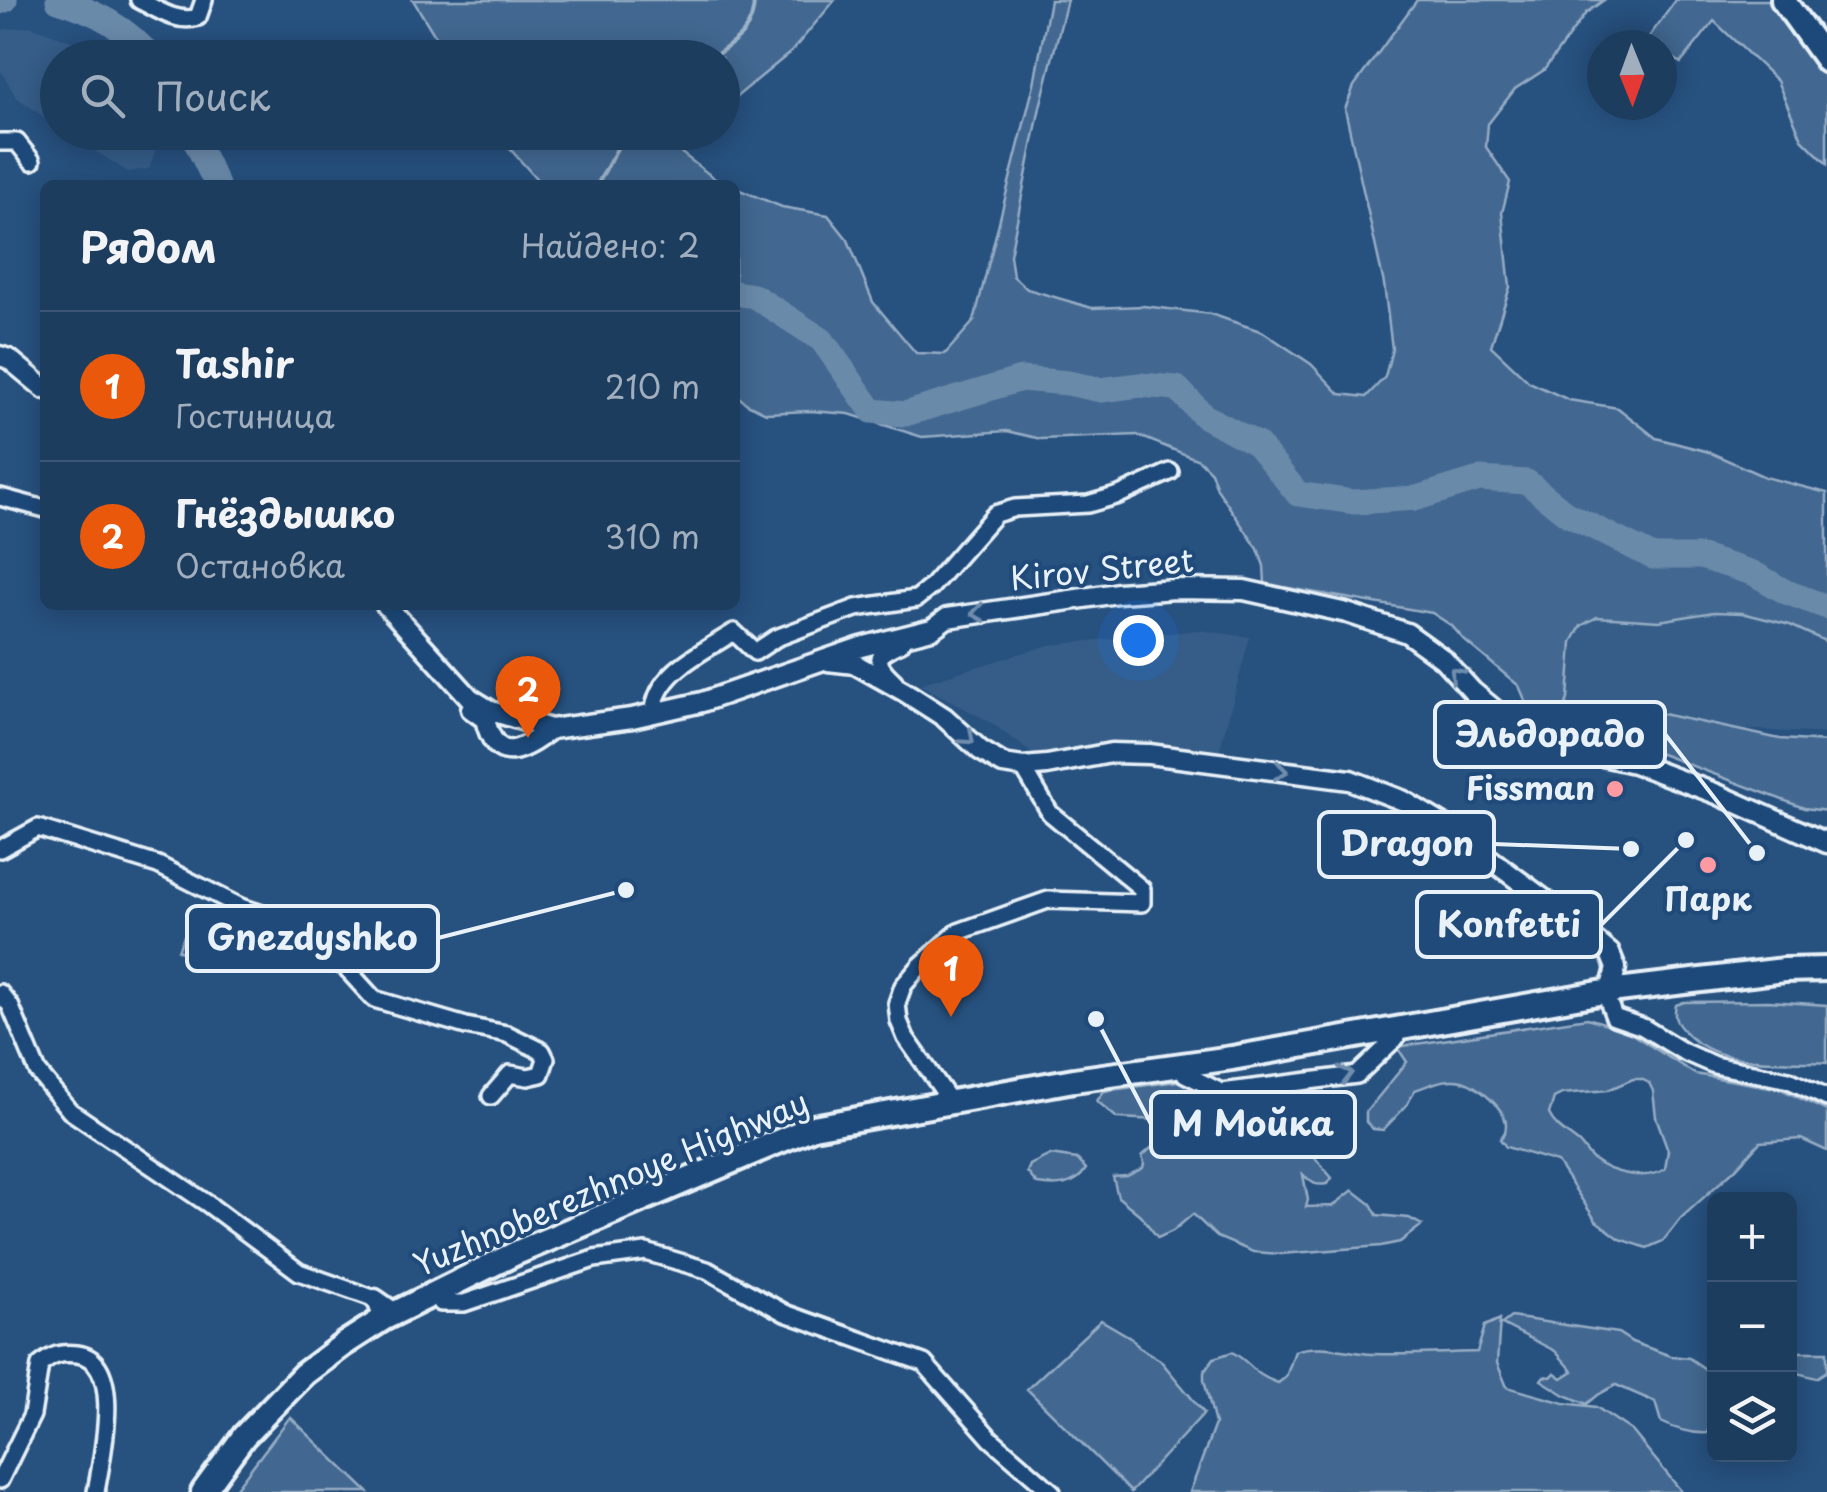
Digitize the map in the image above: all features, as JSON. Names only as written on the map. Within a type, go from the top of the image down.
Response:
[{"type":"highway","points":[[1783,0],[1827,61]]},
{"type":"highway","points":[[1798,0],[1827,40]]},
{"type":"highway","name":"Yuzhnoberezhnoye Highway","points":[[216,1492],[239,1457],[297,1394],[348,1352],[509,1269],[819,1136],[1080,1089],[1611,1003],[1784,970],[1827,969]]},
{"type":"highway","points":[[1611,1003],[1771,979],[1827,978]]},
{"type":"highway","name":"Yuzhnoberezhnoye Highway","points":[[203,1492],[244,1436],[304,1374],[344,1344],[380,1307],[813,1127],[1074,1080],[1611,1003]]},
{"type":"main road","points":[[0,356],[40,386]]},
{"type":"main road","name":"Kirov Street","points":[[391,610],[488,715],[551,729],[576,728],[702,702],[823,660],[932,630],[948,618],[1118,593],[1244,590],[1347,612],[1407,634],[1443,659],[1472,692],[1502,716],[1576,750],[1634,762],[1717,794],[1827,843]]},
{"type":"main road","points":[[380,610],[466,705],[488,715],[489,736],[498,747],[514,752],[551,729]]},
{"type":"main road","points":[[823,660],[855,664],[905,692],[1003,764],[1047,766],[1112,753],[1149,754],[1350,780],[1404,800],[1447,827],[1610,953],[1616,968],[1611,1003]]},
{"type":"street","points":[[139,0],[188,20],[198,17],[204,0]]},
{"type":"street","points":[[0,142],[17,142],[32,161]]},
{"type":"street","points":[[654,712],[662,686],[673,674],[734,632],[755,652],[776,638],[856,608],[916,599],[994,514],[1015,508],[1088,504],[1170,472]]},
{"type":"street","points":[[0,497],[40,509]]},
{"type":"street","points":[[905,692],[880,668],[879,659],[883,650],[932,630]]},
{"type":"street","points":[[951,1102],[906,1038],[900,1021],[898,1003],[903,986],[920,966],[958,932],[1048,900],[1142,903],[1142,889],[1050,812],[1023,767]]},
{"type":"street","points":[[0,849],[38,828],[158,865],[241,908],[312,931],[374,999],[507,1034],[542,1051],[546,1059],[541,1074],[510,1074],[492,1096]]},
{"type":"street","points":[[0,992],[10,1006],[38,1072],[70,1111],[208,1204],[299,1272],[380,1307]]},
{"type":"street","points":[[1611,1003],[1684,1052],[1714,1065],[1789,1080],[1827,1098]]},
{"type":"street","points":[[441,1303],[464,1303],[594,1258],[646,1252],[708,1270],[785,1313],[924,1363],[991,1439],[1052,1492]]},
{"type":"street","points":[[0,1480],[32,1415],[40,1365],[53,1354],[85,1355],[103,1376],[107,1393],[96,1492]]},
{"type":"shaded area","points":[[413,0],[835,0],[791,52],[740,94],[740,40],[438,40]]},
{"type":"shaded area","points":[[1050,0],[1067,0],[1040,107],[1010,255],[1013,276],[1027,289],[1092,308],[1143,306],[1211,314],[1263,332],[1311,364],[1340,394],[1366,397],[1385,377],[1392,349],[1384,284],[1345,109],[1354,86],[1417,0],[1604,0],[1586,13],[1544,70],[1515,89],[1488,124],[1486,147],[1510,182],[1502,213],[1510,287],[1491,346],[1529,382],[1569,400],[1618,408],[1656,438],[1709,452],[1765,477],[1827,493],[1827,642],[1790,625],[1742,613],[1714,612],[1659,621],[1597,617],[1581,626],[1572,642],[1568,699],[1562,716],[1545,721],[1530,711],[1519,686],[1432,613],[1265,584],[1258,549],[1217,489],[1211,472],[1199,460],[1137,435],[1041,439],[1007,431],[922,437],[849,414],[766,413],[740,398],[740,190],[782,207],[828,215],[848,240],[873,302],[916,353],[945,354],[974,321],[1034,84]]},
{"type":"shaded area","points":[[1676,0],[1769,0],[1827,80],[1827,164],[1802,139],[1777,81],[1714,21],[1681,63],[1677,60],[1677,30],[1654,30]]},
{"type":"shaded area","points":[[30,26],[69,40],[40,40],[40,114],[16,97],[0,69],[0,30]]},
{"type":"shaded area","points":[[94,150],[156,150],[149,169],[128,172]]},
{"type":"shaded area","points":[[511,150],[678,150],[716,180],[538,180]]},
{"type":"shaded area","points":[[1538,599],[1785,609],[1827,631],[1827,734],[1572,720]]},
{"type":"shaded area","points":[[1198,630],[1250,637],[1218,756],[1126,746],[1033,754],[990,722],[919,684],[1049,645]]},
{"type":"shaded area","points":[[1639,709],[1780,739],[1827,742],[1827,811],[1804,808],[1589,727],[1605,715]]},
{"type":"shaded area","points":[[184,936],[232,957],[224,971],[178,950]]},
{"type":"shaded area","points":[[1684,1002],[1827,1005],[1827,1063],[1752,1060],[1715,1052],[1685,1032],[1675,1016],[1676,1005]]},
{"type":"shaded area","points":[[1587,1018],[1624,1029],[1695,1074],[1781,1089],[1827,1111],[1827,1151],[1801,1139],[1760,1142],[1681,1218],[1663,1241],[1647,1248],[1620,1239],[1596,1221],[1557,1162],[1506,1147],[1500,1139],[1506,1127],[1501,1112],[1490,1098],[1468,1083],[1450,1080],[1415,1090],[1383,1130],[1373,1129],[1366,1122],[1366,1112],[1407,1062],[1397,1047]],"holes":[[[1633,1079],[1649,1083],[1668,1150],[1665,1169],[1657,1173],[1629,1174],[1601,1165],[1549,1114],[1554,1098],[1562,1094],[1608,1090]]]},
{"type":"shaded area","points":[[1185,1080],[1205,1091],[1224,1115],[1242,1125],[1291,1119],[1314,1111],[1322,1118],[1311,1153],[1332,1178],[1319,1185],[1303,1175],[1306,1207],[1333,1206],[1353,1190],[1371,1204],[1377,1215],[1409,1218],[1422,1225],[1400,1242],[1381,1246],[1281,1254],[1253,1252],[1217,1237],[1193,1214],[1158,1238],[1140,1215],[1118,1197],[1113,1177],[1127,1176],[1143,1168],[1142,1156],[1167,1134],[1159,1120],[1117,1118],[1097,1101],[1104,1091]]},
{"type":"shaded area","points":[[1050,1155],[1077,1159],[1086,1169],[1064,1184],[1037,1184],[1027,1172],[1030,1165]]},
{"type":"shaded area","points":[[1511,1317],[1618,1333],[1671,1356],[1689,1358],[1707,1370],[1707,1433],[1661,1422],[1655,1402],[1616,1385],[1587,1404],[1565,1395],[1541,1380],[1555,1373],[1562,1378],[1573,1371],[1555,1351],[1502,1324]]},
{"type":"shaded area","points":[[1500,1319],[1497,1363],[1507,1387],[1564,1403],[1596,1407],[1632,1431],[1682,1492],[1190,1492],[1215,1424],[1204,1380],[1204,1372],[1214,1358],[1232,1352],[1278,1383],[1286,1377],[1295,1351],[1314,1348],[1373,1354],[1477,1352],[1485,1326]]},
{"type":"shaded area","points":[[1101,1320],[1160,1360],[1204,1413],[1131,1492],[1027,1389]]},
{"type":"shaded area","points":[[1797,1352],[1827,1352],[1827,1371],[1816,1378],[1797,1373]]},
{"type":"shaded area","points":[[290,1417],[368,1492],[233,1492]]},
{"type":"waterway","points":[[0,2],[5,0]]},
{"type":"waterway","points":[[58,0],[109,22],[134,40]]},
{"type":"waterway","points":[[736,40],[751,20],[754,0]]},
{"type":"waterway","points":[[200,150],[215,180]]},
{"type":"waterway","points":[[600,180],[616,150]]},
{"type":"waterway","points":[[740,294],[754,296],[822,340],[872,411],[905,414],[1021,379],[1101,390],[1140,385],[1177,388],[1204,416],[1257,444],[1298,494],[1354,502],[1417,498],[1479,479],[1527,482],[1567,514],[1653,557],[1701,557],[1753,573],[1786,592],[1827,607]]},
{"type":"place","name":"Гнёздышко","points":[[528,738]]},
{"type":"place","name":"Fissman","points":[[1615,789]]},
{"type":"place","name":"Konfetti","points":[[1686,840]]},
{"type":"place","name":"Dragon","points":[[1631,849]]},
{"type":"place","name":"Эльдорадо","points":[[1757,853]]},
{"type":"place","name":"Парк","points":[[1708,865]]},
{"type":"place","name":"Gnezdyshko","points":[[626,890]]},
{"type":"place","name":"Tashir","points":[[951,1017]]},
{"type":"place","name":"М Мойка","points":[[1096,1019]]}]
